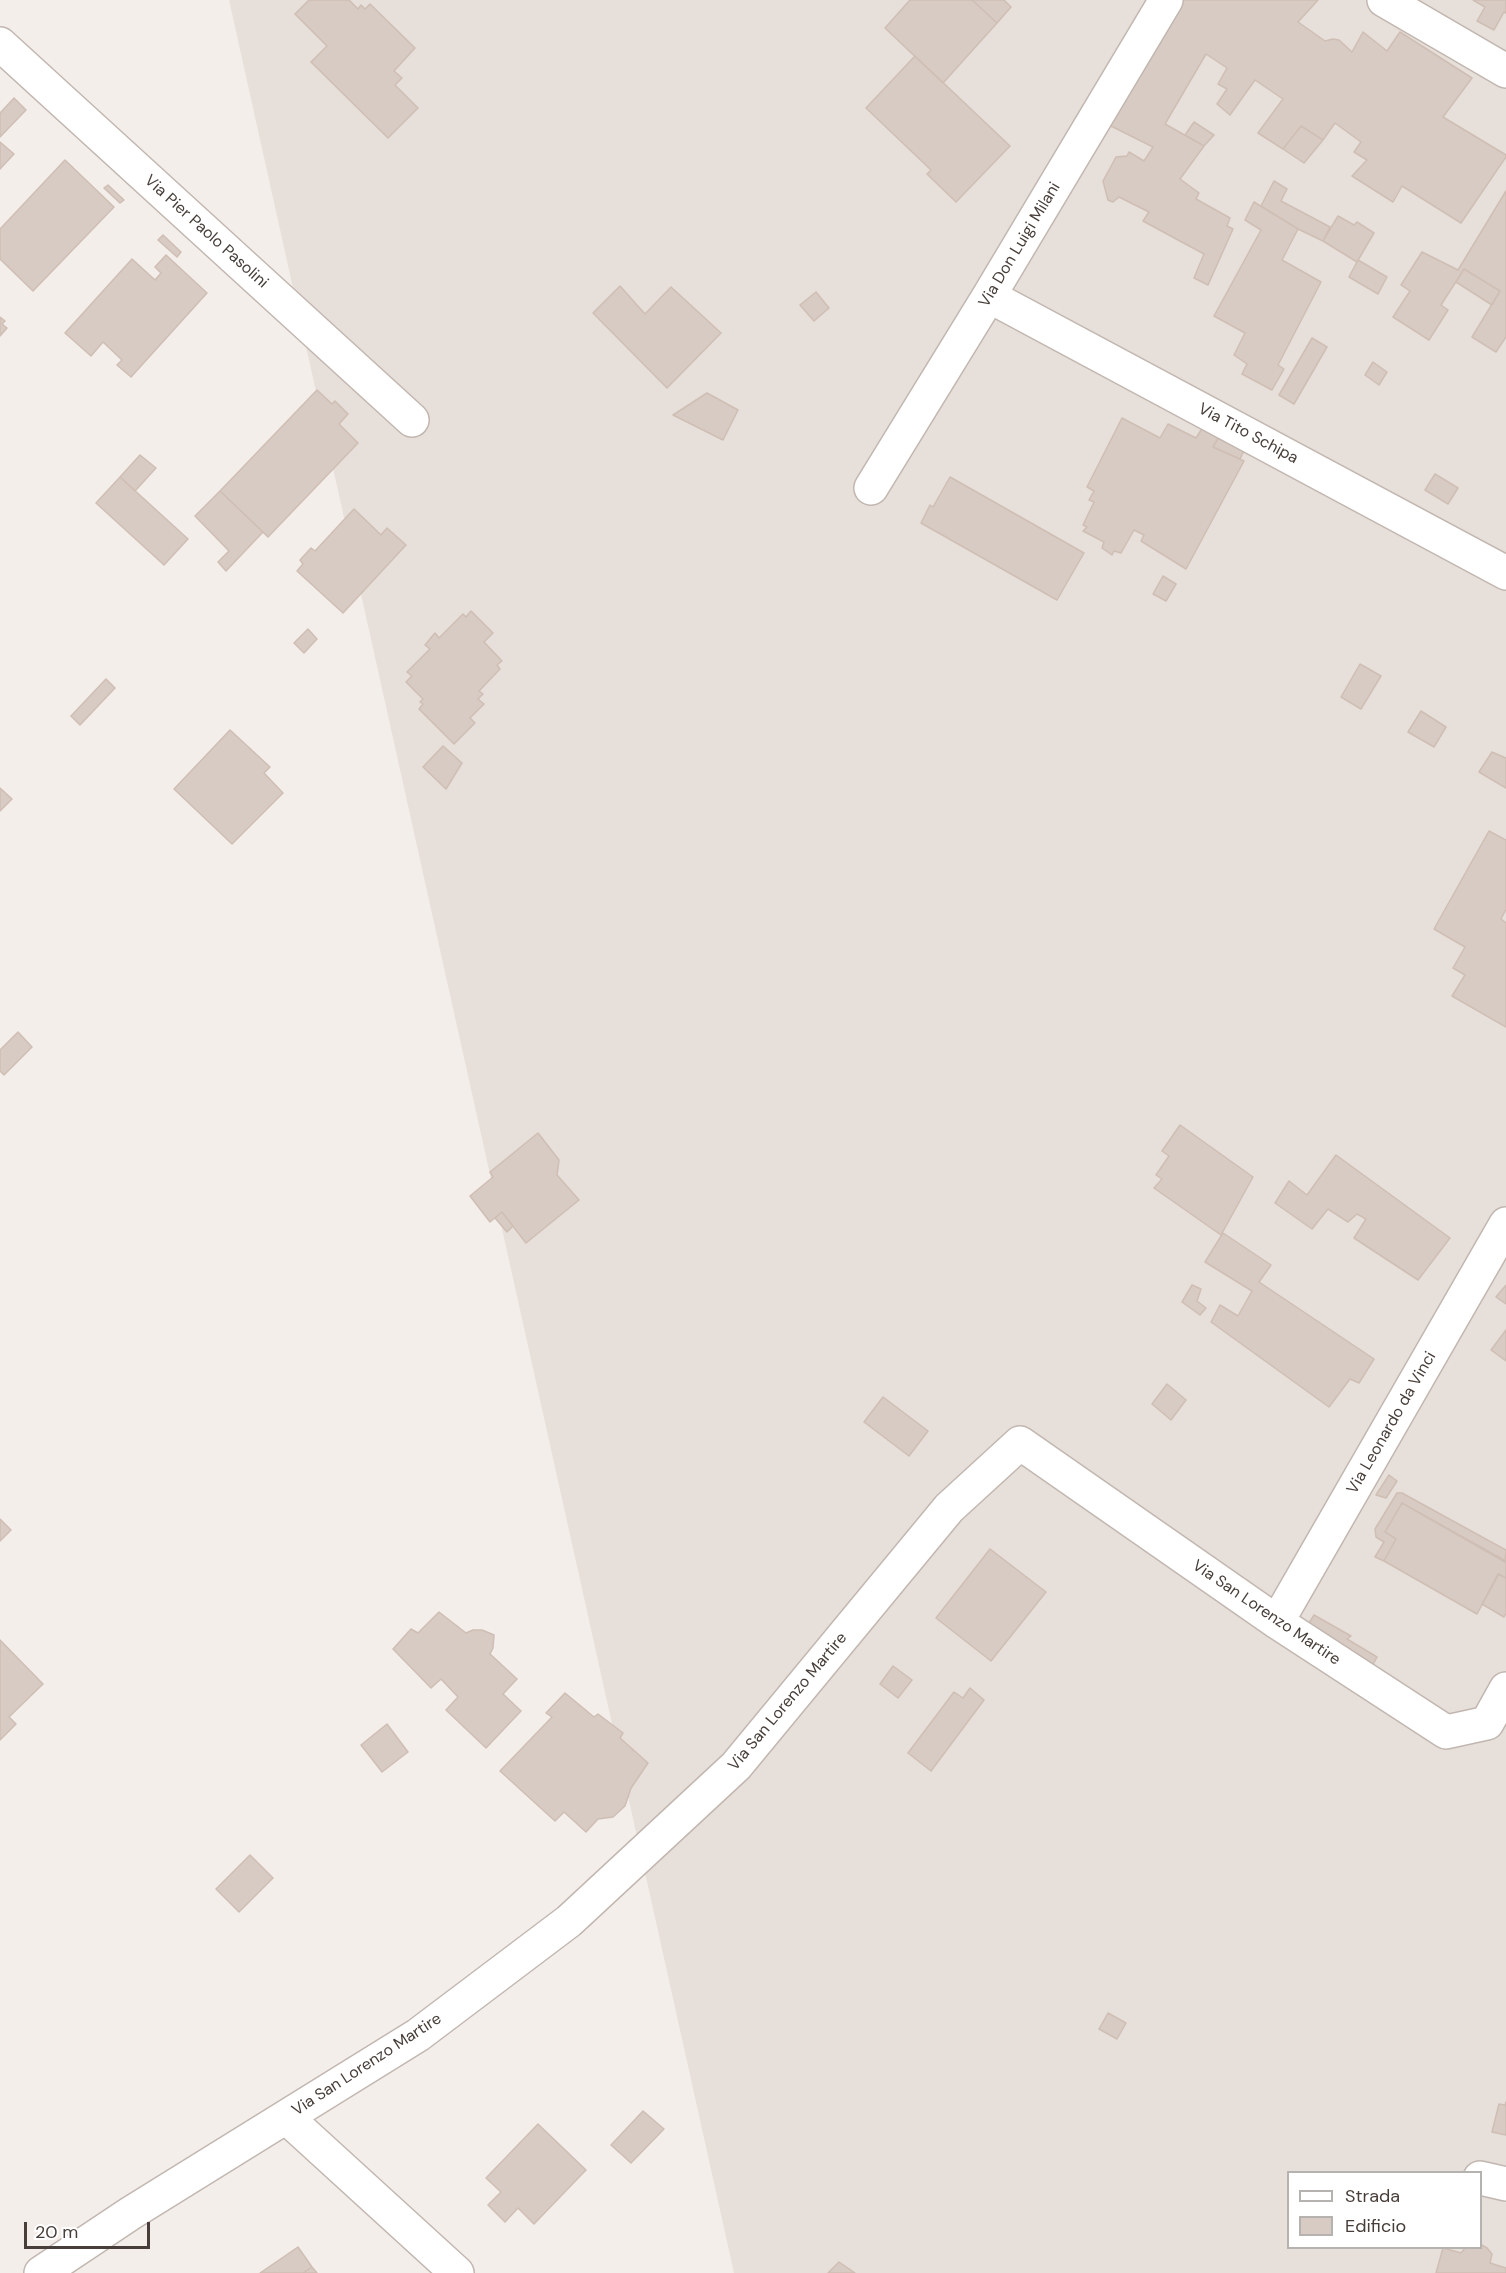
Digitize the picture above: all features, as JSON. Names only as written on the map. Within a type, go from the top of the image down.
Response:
[{"type":"street","name":"Via Don Luigi Milani","points":[[871,488],[990,296],[1166,0]]},
{"type":"street","points":[[1384,0],[1506,71]]},
{"type":"street","name":"Via Pier Paolo Pasolini","points":[[0,44],[412,420]]},
{"type":"street","name":"Via Tito Schipa","points":[[990,296],[1506,573]]},
{"type":"street","name":"Via Leonardo da Vinci","points":[[1277,1622],[1506,1224]]},
{"type":"street","name":"Via San Lorenzo Martire","points":[[41,2273],[130,2213],[418,2035],[559,1928],[736,1767],[949,1508],[1020,1443],[1277,1622],[1446,1732],[1487,1723],[1506,1689]]},
{"type":"street","points":[[286,2117],[458,2273]]},
{"type":"street","points":[[1482,2178],[1506,2184]]},
{"type":"shaded area","points":[[229,0],[1506,0],[1506,2273],[734,2273]]},
{"type":"building","points":[[309,0],[349,0],[358,9],[361,5],[365,9],[370,4],[415,48],[394,71],[402,78],[395,85],[418,108],[388,138],[311,62],[327,46],[295,14]]},
{"type":"building","points":[[910,0],[972,0],[997,23],[943,83],[885,28]]},
{"type":"building","points":[[972,0],[1004,0],[1011,7],[997,23]]},
{"type":"building","points":[[1169,0],[1318,0],[1298,22],[1325,41],[1339,40],[1352,52],[1363,32],[1387,51],[1400,32],[1472,78],[1443,117],[1506,157],[1461,223],[1402,186],[1393,202],[1352,176],[1367,160],[1354,152],[1361,142],[1335,123],[1323,140],[1301,126],[1283,149],[1258,133],[1283,99],[1255,80],[1230,115],[1217,104],[1227,89],[1218,84],[1227,68],[1206,54],[1165,124],[1204,146],[1180,179],[1199,193],[1196,199],[1230,218],[1227,226],[1233,229],[1208,285],[1194,278],[1204,254],[1143,221],[1149,212],[1119,197],[1113,202],[1108,200],[1103,181],[1116,157],[1127,156],[1129,152],[1144,161],[1153,147],[1103,122]]},
{"type":"building","points":[[1473,0],[1506,0],[1506,13],[1504,12],[1494,30],[1477,21],[1485,7]]},
{"type":"building","points":[[915,56],[1010,146],[956,202],[927,174],[931,170],[866,108]]},
{"type":"building","points":[[14,98],[26,110],[0,137],[0,113]]},
{"type":"building","points":[[1194,122],[1214,135],[1204,146],[1185,135]]},
{"type":"building","points":[[1301,126],[1323,140],[1304,163],[1283,149]]},
{"type":"building","points":[[0,142],[14,154],[0,169]]},
{"type":"building","points":[[65,160],[114,207],[33,291],[0,259],[0,229]]},
{"type":"building","points":[[1274,181],[1287,189],[1281,201],[1330,227],[1323,241],[1298,229],[1261,206]]},
{"type":"building","points":[[108,185],[124,200],[120,203],[104,188]]},
{"type":"building","points":[[1506,191],[1506,337],[1496,352],[1472,337],[1500,291],[1464,269],[1441,305],[1448,310],[1429,340],[1393,317],[1410,291],[1401,285],[1422,252],[1458,270]]},
{"type":"building","points":[[1254,202],[1298,229],[1282,260],[1321,282],[1278,365],[1284,369],[1272,390],[1242,374],[1247,364],[1234,355],[1245,333],[1214,316],[1261,230],[1245,220]]},
{"type":"building","points":[[1338,216],[1354,225],[1357,222],[1374,233],[1357,262],[1323,241]]},
{"type":"building","points":[[163,235],[181,252],[177,257],[158,240]]},
{"type":"building","points":[[166,255],[207,293],[131,377],[117,365],[122,360],[103,342],[91,356],[65,333],[132,259],[155,280],[161,273],[155,267]]},
{"type":"building","points":[[1358,260],[1387,277],[1378,294],[1349,277]]},
{"type":"building","points":[[1464,269],[1500,291],[1492,305],[1456,282]]},
{"type":"building","points":[[620,286],[645,314],[671,287],[721,333],[667,388],[593,313]]},
{"type":"building","points":[[816,292],[829,308],[814,321],[800,305]]},
{"type":"building","points":[[0,317],[5,321],[2,324],[7,328],[0,336]]},
{"type":"building","points":[[1312,338],[1327,347],[1294,404],[1279,395]]},
{"type":"building","points":[[1373,362],[1387,372],[1379,385],[1365,375]]},
{"type":"building","points":[[317,390],[332,404],[335,401],[348,414],[339,424],[358,443],[268,537],[220,491]]},
{"type":"building","points":[[707,393],[738,410],[723,440],[673,415]]},
{"type":"building","points":[[1122,418],[1160,438],[1168,424],[1196,438],[1203,427],[1220,435],[1213,447],[1244,461],[1186,569],[1141,541],[1144,535],[1134,530],[1121,553],[1114,551],[1112,555],[1102,548],[1104,542],[1083,531],[1087,527],[1083,525],[1094,502],[1089,500],[1094,491],[1087,487]]},
{"type":"building","points":[[1220,435],[1246,446],[1240,459],[1213,447]]},
{"type":"building","points":[[140,455],[156,468],[135,491],[120,477]]},
{"type":"building","points":[[1435,474],[1458,488],[1448,504],[1425,490]]},
{"type":"building","points":[[120,477],[188,539],[164,565],[96,503]]},
{"type":"building","points":[[950,477],[1084,553],[1057,600],[921,523],[930,505],[933,507]]},
{"type":"building","points":[[220,491],[263,532],[226,571],[218,562],[229,551],[195,516]]},
{"type":"building","points":[[354,509],[381,535],[387,528],[406,545],[343,613],[297,571],[303,564],[300,560],[311,548],[315,551]]},
{"type":"building","points":[[1163,576],[1176,584],[1166,601],[1153,594]]},
{"type":"building","points":[[471,611],[493,633],[484,642],[502,661],[497,665],[500,669],[479,691],[483,694],[478,699],[484,704],[470,718],[475,723],[454,744],[419,709],[423,704],[420,702],[423,699],[406,682],[412,676],[407,672],[430,649],[425,645],[435,633],[439,638],[463,614],[466,617]]},
{"type":"building","points":[[308,629],[317,639],[304,653],[294,643]]},
{"type":"building","points":[[1360,664],[1381,676],[1361,709],[1341,697]]},
{"type":"building","points":[[106,679],[115,688],[80,725],[71,716]]},
{"type":"building","points":[[1421,711],[1446,727],[1434,747],[1408,732]]},
{"type":"building","points":[[230,730],[270,767],[264,773],[283,793],[232,844],[174,789]]},
{"type":"building","points":[[443,746],[462,763],[446,789],[423,767]]},
{"type":"building","points":[[1492,752],[1506,758],[1506,788],[1479,772]]},
{"type":"building","points":[[0,788],[12,799],[0,811]]},
{"type":"building","points":[[1489,831],[1506,840],[1506,909],[1501,919],[1506,923],[1506,1027],[1452,996],[1465,975],[1453,968],[1465,947],[1434,929]]},
{"type":"building","points":[[18,1032],[32,1047],[4,1075],[0,1071],[0,1050]]},
{"type":"building","points":[[1180,1125],[1253,1177],[1221,1235],[1154,1188],[1162,1179],[1156,1175],[1169,1156],[1162,1151]]},
{"type":"building","points":[[538,1133],[559,1160],[557,1175],[579,1200],[526,1243],[502,1212],[490,1222],[470,1196],[493,1177],[490,1172]]},
{"type":"building","points":[[1336,1155],[1450,1238],[1418,1280],[1354,1238],[1366,1219],[1357,1214],[1348,1222],[1328,1209],[1312,1229],[1275,1203],[1289,1181],[1307,1195]]},
{"type":"building","points":[[502,1212],[513,1226],[507,1232],[495,1218]]},
{"type":"building","points":[[1223,1233],[1271,1265],[1259,1282],[1374,1359],[1359,1383],[1350,1379],[1329,1407],[1211,1322],[1220,1305],[1238,1316],[1252,1291],[1205,1262]]},
{"type":"building","points":[[1192,1285],[1201,1289],[1197,1301],[1206,1308],[1200,1315],[1182,1302]]},
{"type":"building","points":[[1506,1285],[1506,1304],[1496,1297]]},
{"type":"building","points":[[1506,1330],[1506,1361],[1491,1350]]},
{"type":"building","points":[[1167,1384],[1186,1400],[1171,1420],[1152,1404]]},
{"type":"building","points":[[883,1397],[928,1431],[909,1456],[864,1422]]},
{"type":"building","points":[[1389,1475],[1397,1481],[1386,1498],[1376,1495]]},
{"type":"building","points":[[1397,1493],[1402,1493],[1506,1550],[1505,1562],[1402,1503],[1385,1532],[1396,1539],[1384,1561],[1375,1557],[1384,1542],[1376,1537],[1375,1529]]},
{"type":"building","points":[[1402,1503],[1506,1561],[1506,1578],[1499,1574],[1477,1614],[1384,1561],[1396,1539],[1385,1532]]},
{"type":"building","points":[[0,1519],[11,1530],[0,1541]]},
{"type":"building","points":[[990,1549],[1046,1592],[991,1661],[936,1618]]},
{"type":"building","points":[[1498,1574],[1506,1578],[1504,1617],[1482,1604]]},
{"type":"building","points":[[439,1612],[466,1633],[482,1630],[494,1635],[490,1654],[517,1679],[503,1694],[521,1711],[486,1748],[446,1710],[458,1697],[441,1679],[431,1688],[393,1649],[411,1629],[418,1633]]},
{"type":"building","points":[[1314,1615],[1351,1636],[1347,1639],[1377,1657],[1371,1668],[1304,1631]]},
{"type":"building","points":[[0,1640],[43,1684],[9,1717],[16,1724],[0,1740]]},
{"type":"building","points":[[893,1666],[912,1680],[898,1698],[880,1684]]},
{"type":"building","points":[[970,1688],[984,1700],[931,1771],[908,1753],[954,1692],[963,1698]]},
{"type":"building","points":[[565,1693],[594,1717],[598,1714],[623,1733],[620,1738],[648,1763],[631,1788],[625,1806],[613,1817],[598,1819],[586,1832],[564,1812],[555,1821],[500,1771],[552,1717],[546,1713]]},
{"type":"building","points":[[387,1724],[408,1752],[382,1772],[361,1745]]},
{"type":"building","points":[[250,1855],[273,1878],[239,1912],[216,1889]]},
{"type":"building","points":[[1108,2013],[1126,2023],[1117,2039],[1099,2029]]},
{"type":"building","points":[[1506,2102],[1506,2135],[1492,2132],[1499,2104],[1505,2105]]},
{"type":"building","points":[[643,2111],[664,2129],[631,2163],[611,2145]]},
{"type":"building","points":[[538,2124],[586,2170],[534,2224],[518,2208],[505,2222],[488,2205],[501,2192],[486,2178]]},
{"type":"building","points":[[1482,2245],[1492,2254],[1490,2263],[1506,2268],[1506,2273],[1436,2273],[1443,2249],[1461,2253],[1464,2249],[1482,2249]]},
{"type":"building","points":[[298,2247],[312,2267],[303,2273],[260,2273]]},
{"type":"building","points":[[839,2262],[855,2273],[828,2273]]},
{"type":"building","points":[[312,2267],[317,2273],[303,2273]]}]
